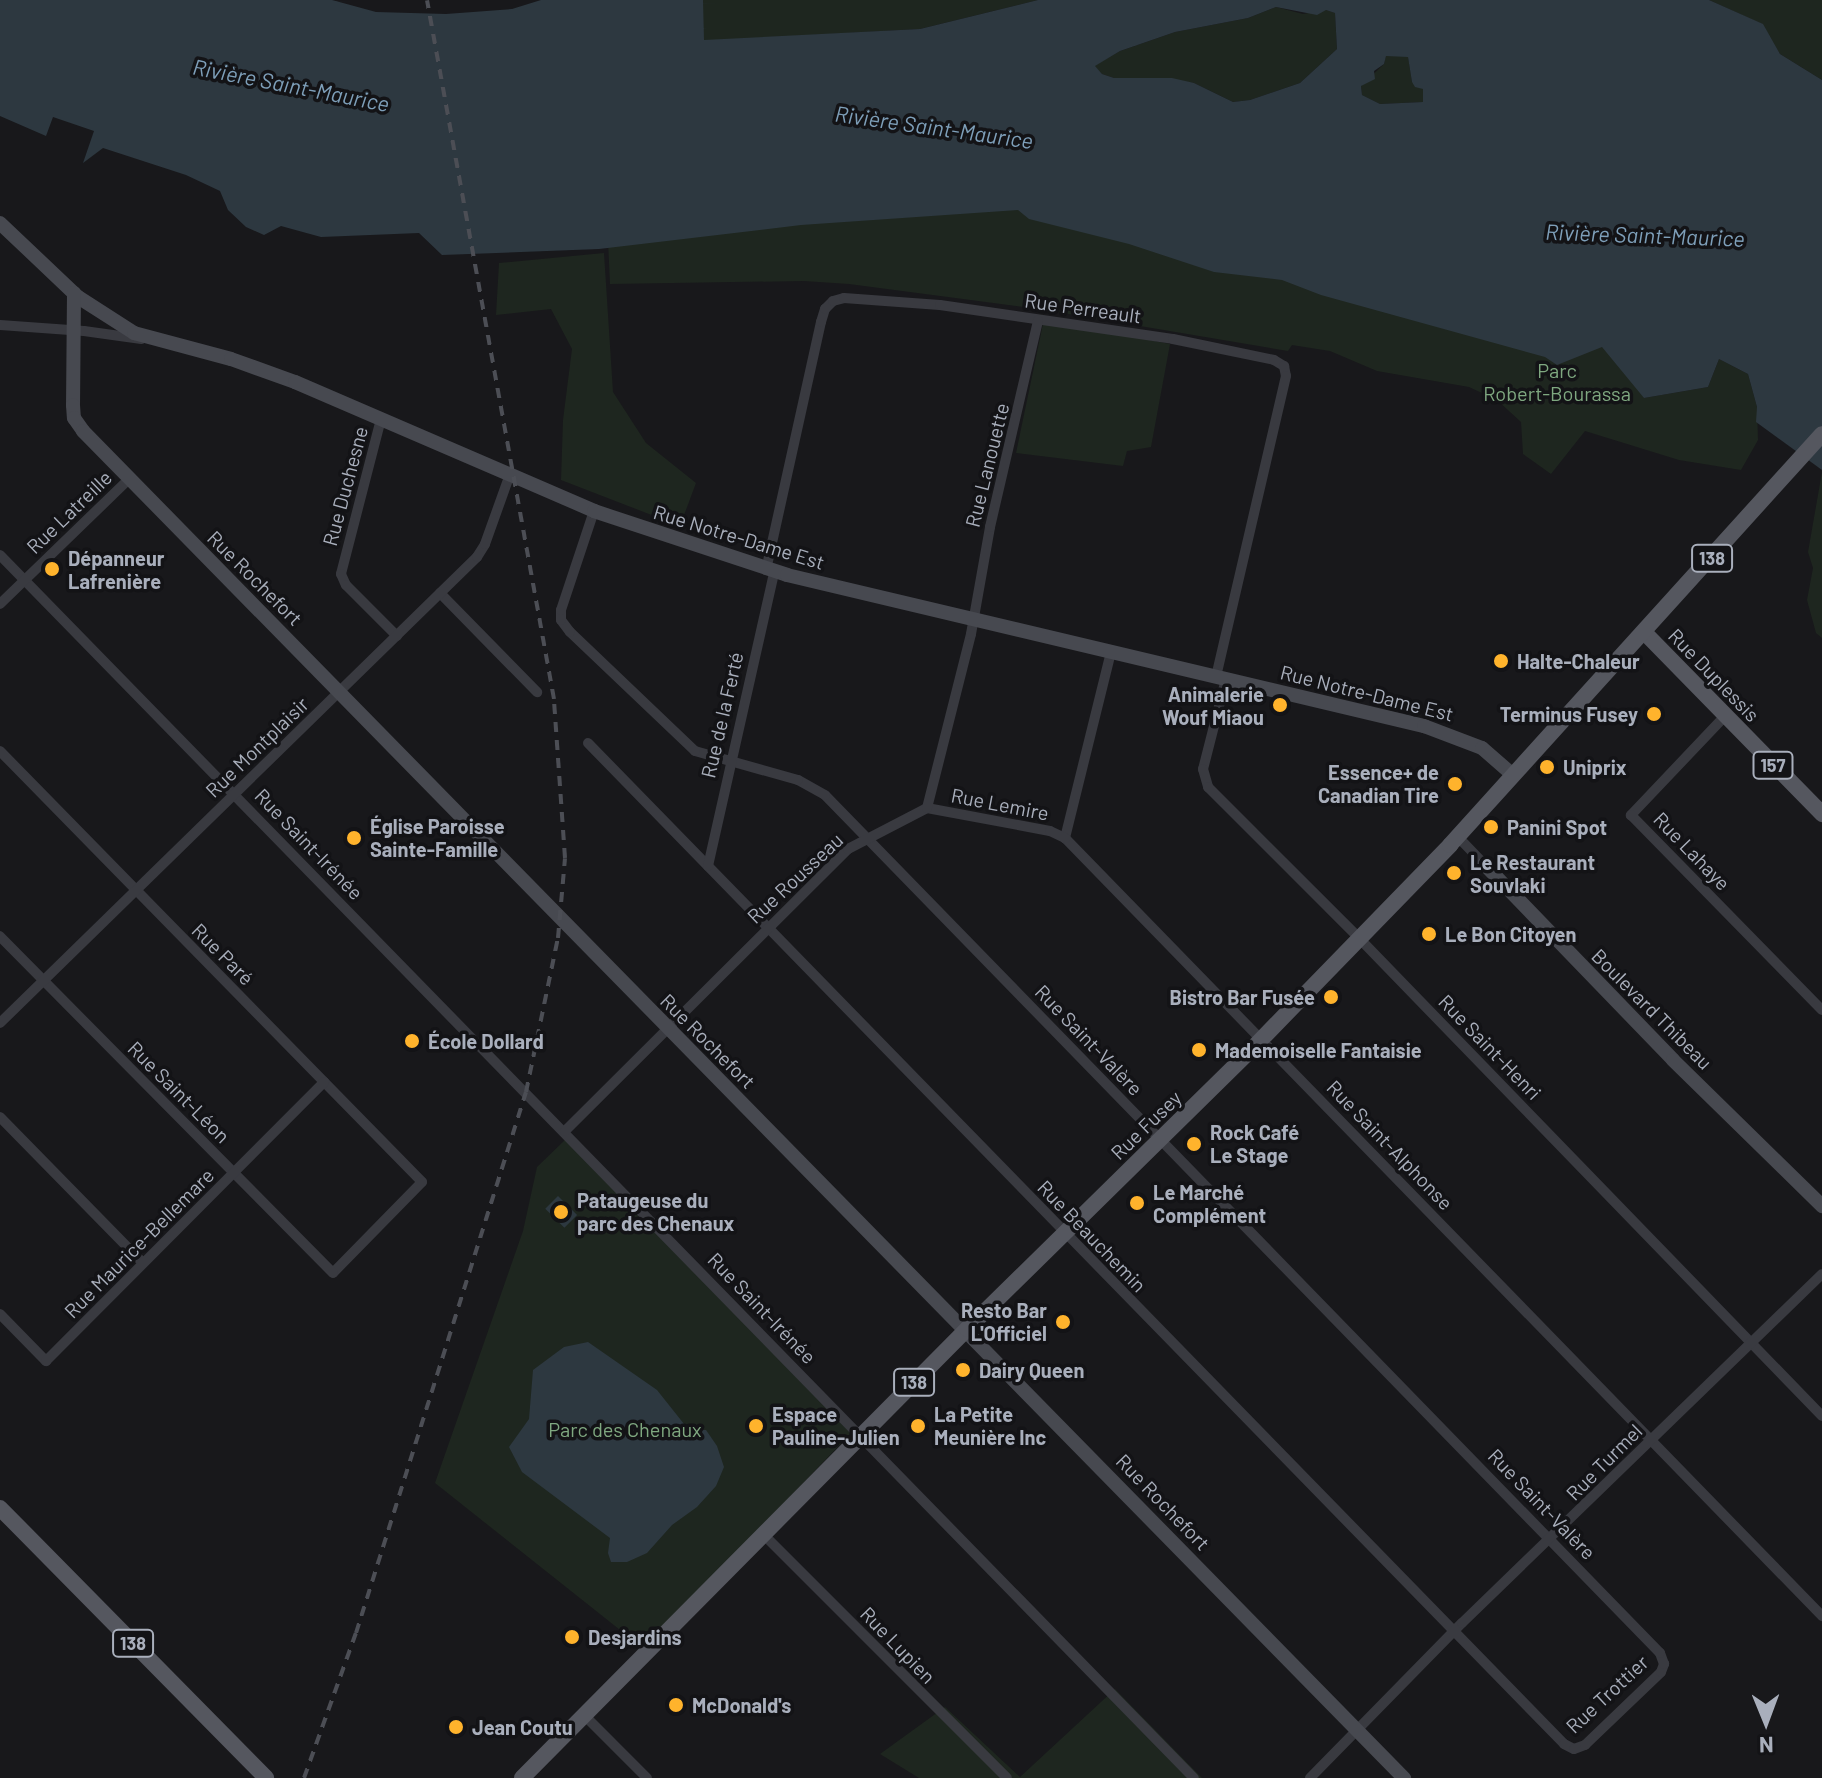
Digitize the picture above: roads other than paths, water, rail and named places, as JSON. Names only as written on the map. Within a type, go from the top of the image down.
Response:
[{"type":"main road","name":"Rue Fusey","points":[[522,1778],[1064,1232],[1262,1039],[1458,837],[1822,434]]},
{"type":"main road","name":"Rue Duplessis","points":[[1644,632],[1822,814]]},
{"type":"main road","name":"138","points":[[0,1508],[266,1778]]},
{"type":"street","name":"Rue Notre-Dame Est","points":[[0,223],[74,293],[128,330],[156,341],[231,359],[381,419],[509,477],[594,511],[770,571],[1437,730],[1482,748],[1513,775]]},
{"type":"street","name":"Rue Rochefort","points":[[74,293],[74,418],[129,479],[967,1329],[1404,1778]]},
{"type":"street","name":"Rue Perreault","points":[[770,571],[821,322],[829,305],[844,298],[926,303],[1192,342],[1274,360],[1284,366],[1286,376],[1221,678]]},
{"type":"street","name":"Rue Lanouette","points":[[973,620],[990,527],[1038,320]]},
{"type":"street","points":[[0,325],[156,341]]},
{"type":"street","name":"Rue Duchesne","points":[[381,419],[341,574],[346,585],[397,636]]},
{"type":"street","name":"Rue Montplaisir","points":[[0,1023],[134,889],[397,636],[483,548],[509,477]]},
{"type":"street","name":"Rue Latreille","points":[[0,604],[129,479]]},
{"type":"street","name":"Rue Saint-Valère","points":[[594,511],[562,603],[563,624],[687,745],[703,756],[812,786],[1162,1138],[1551,1538],[1660,1653],[1664,1664]]},
{"type":"street","name":"Rue Saint-Irénée","points":[[0,555],[1194,1778]]},
{"type":"street","name":"Rue de la Ferté","points":[[708,866],[770,571]]},
{"type":"street","points":[[440,593],[537,692]]},
{"type":"street","points":[[927,808],[973,620]]},
{"type":"street","points":[[1065,838],[1111,652]]},
{"type":"street","name":"Rue Saint-Henri","points":[[1221,678],[1203,780],[1822,1416]]},
{"type":"street","name":"Rue Lahaye","points":[[1725,716],[1631,815],[1822,1010]]},
{"type":"street","name":"Rue Beauchemin","points":[[588,743],[1453,1632],[1564,1744],[1574,1749]]},
{"type":"street","name":"Rue Paré","points":[[0,751],[422,1182],[333,1273]]},
{"type":"street","name":"Rue Lemire","points":[[927,808],[1050,831],[1065,838]]},
{"type":"street","name":"Rue Rousseau","points":[[565,1131],[848,849],[927,808]]},
{"type":"street","name":"Boulevard Thibeau","points":[[1458,837],[1673,1060],[1822,1206]]},
{"type":"street","name":"Rue Saint-Alphonse","points":[[1065,838],[1822,1616]]},
{"type":"street","name":"Rue Saint-Léon","points":[[0,936],[333,1273]]},
{"type":"street","name":"Rue Maurice-Bellemare","points":[[0,1314],[46,1361],[324,1082]]},
{"type":"street","points":[[0,1117],[143,1263]]},
{"type":"street","name":"Rue Turmel","points":[[1310,1778],[1453,1632],[1822,1274]]},
{"type":"street","name":"Rue Lupien","points":[[765,1536],[1007,1778]]},
{"type":"street","name":"Rue Trottier","points":[[1574,1749],[1595,1735],[1657,1676],[1664,1664]]},
{"type":"street","points":[[584,1715],[647,1778]]},
{"type":"water","name":"Rivière Saint-Maurice","points":[[0,0],[332,0],[376,12],[446,14],[512,9],[541,0],[703,0],[704,40],[920,29],[1038,0],[1709,0],[1763,24],[1780,54],[1822,80],[1822,470],[1756,422],[1757,407],[1748,374],[1719,359],[1708,387],[1644,398],[1602,347],[1557,365],[1545,357],[1321,295],[1282,280],[1214,272],[1129,244],[1029,219],[1018,210],[801,225],[599,249],[442,255],[419,233],[321,237],[281,226],[264,235],[246,227],[228,210],[220,191],[186,175],[103,148],[83,163],[94,131],[53,117],[46,136],[0,116]],"holes":[[[1276,7],[1317,15],[1326,10],[1335,13],[1337,49],[1300,83],[1250,100],[1233,102],[1194,83],[1172,78],[1114,78],[1102,74],[1095,66],[1120,51],[1175,32],[1248,18]],[[1386,56],[1408,57],[1412,82],[1415,87],[1423,89],[1423,102],[1380,104],[1362,95],[1361,86],[1375,79],[1374,71],[1384,64]]]},
{"type":"water","name":"Pataugeuse du parc des Chenaux","points":[[558,1196],[577,1215],[564,1228],[545,1209]]},
{"type":"water","points":[[588,1342],[657,1390],[688,1429],[706,1430],[717,1446],[724,1467],[716,1486],[697,1507],[672,1525],[647,1553],[627,1562],[611,1562],[608,1553],[610,1538],[522,1472],[509,1447],[529,1419],[533,1370],[564,1347]]},
{"type":"railway","points":[[304,1778],[356,1633],[526,1092],[558,938],[565,858],[554,699],[427,0]]},
{"type":"place","name":"Dépanneur Lafrenière","points":[[52,569]]},
{"type":"place","name":"Halte-Chaleur","points":[[1501,661]]},
{"type":"place","name":"Animalerie Wouf Miaou","points":[[1280,705]]},
{"type":"place","name":"Terminus Fusey","points":[[1654,714]]},
{"type":"place","name":"Uniprix","points":[[1547,767]]},
{"type":"place","name":"Essence+ de Canadian Tire","points":[[1455,784]]},
{"type":"place","name":"Panini Spot","points":[[1491,827]]},
{"type":"place","name":"Église Paroisse Sainte-Famille","points":[[354,838]]},
{"type":"place","name":"Le Restaurant Souvlaki","points":[[1454,873]]},
{"type":"place","name":"Le Bon Citoyen","points":[[1429,934]]},
{"type":"place","name":"Bistro Bar Fusée","points":[[1331,997]]},
{"type":"place","name":"École Dollard","points":[[412,1041]]},
{"type":"place","name":"Mademoiselle Fantaisie","points":[[1199,1050]]},
{"type":"place","name":"Rock Café Le Stage","points":[[1194,1144]]},
{"type":"place","name":"Le Marché Complément","points":[[1137,1203]]},
{"type":"place","name":"Pataugeuse du parc des Chenaux","points":[[561,1212]]},
{"type":"place","name":"Resto Bar L'Officiel","points":[[1063,1322]]},
{"type":"place","name":"Dairy Queen","points":[[963,1370]]},
{"type":"place","name":"Espace Pauline-Julien","points":[[756,1426]]},
{"type":"place","name":"La Petite Meunière Inc","points":[[918,1426]]},
{"type":"place","name":"Desjardins","points":[[572,1637]]},
{"type":"place","name":"McDonald's","points":[[676,1705]]},
{"type":"place","name":"Jean Coutu","points":[[456,1727]]},
{"type":"park label","name":"Parc Robert-Bourassa","points":[[1557,382]]},
{"type":"park label","name":"Parc des Chenaux","points":[[625,1429]]}]
